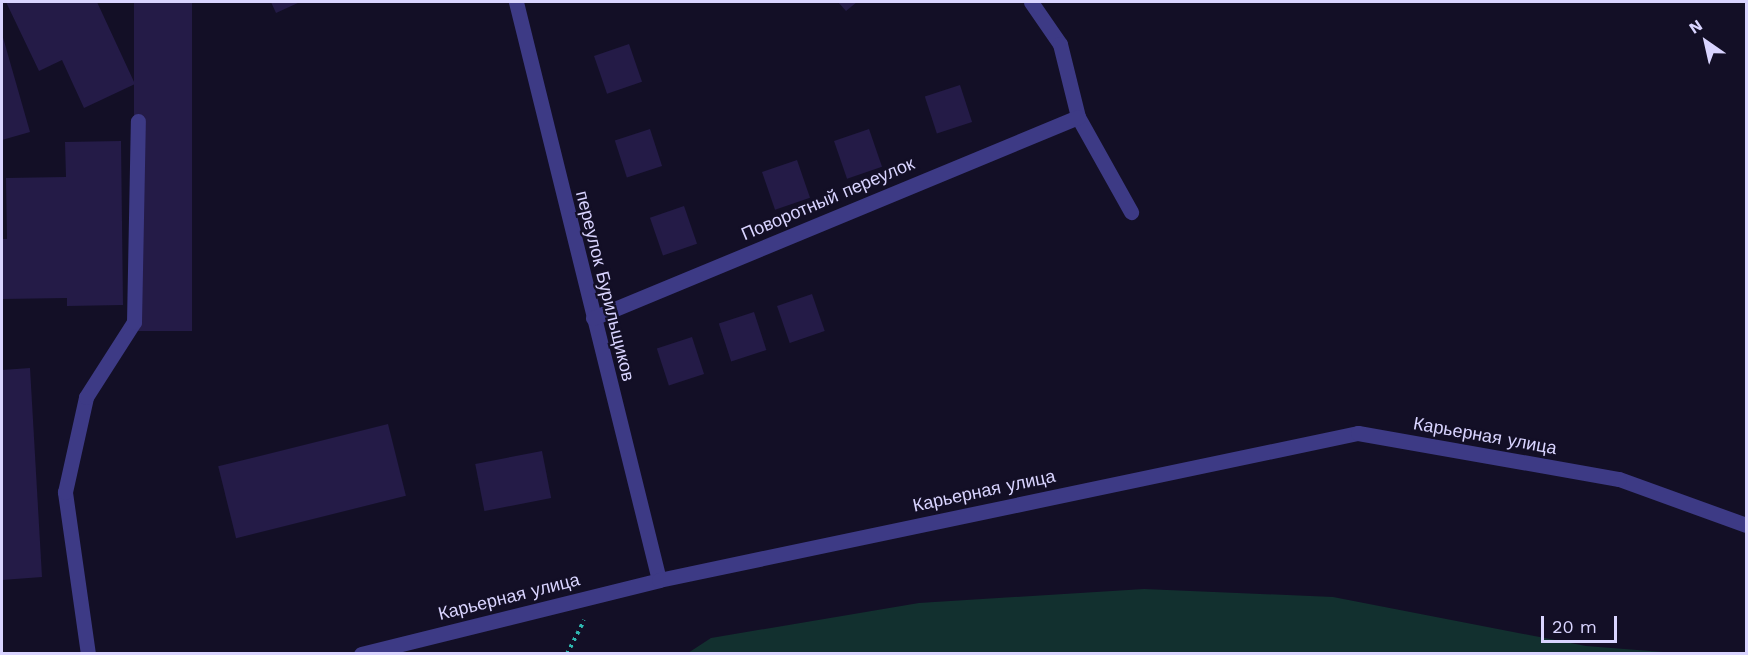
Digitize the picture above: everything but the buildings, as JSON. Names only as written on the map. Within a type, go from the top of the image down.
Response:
[{"type":"street","name":"переулок Бурильщиков","points":[[516,2],[592,318],[659,580]]},
{"type":"street","points":[[1031,2],[1060,44],[1078,117],[1131,212]]},
{"type":"street","name":"Поворотный переулок","points":[[592,318],[1078,117]]},
{"type":"street","points":[[88,654],[65,492],[86,397],[134,322],[138,121]]},
{"type":"street","name":"Карьерная улица","points":[[361,654],[659,580],[1358,433],[1619,480],[1746,525]]},
{"type":"path","points":[[567,654],[597,595]]},
{"type":"green space","points":[[1144,589],[1333,597],[1586,646],[1676,653],[688,653],[711,638],[919,603]]}]
